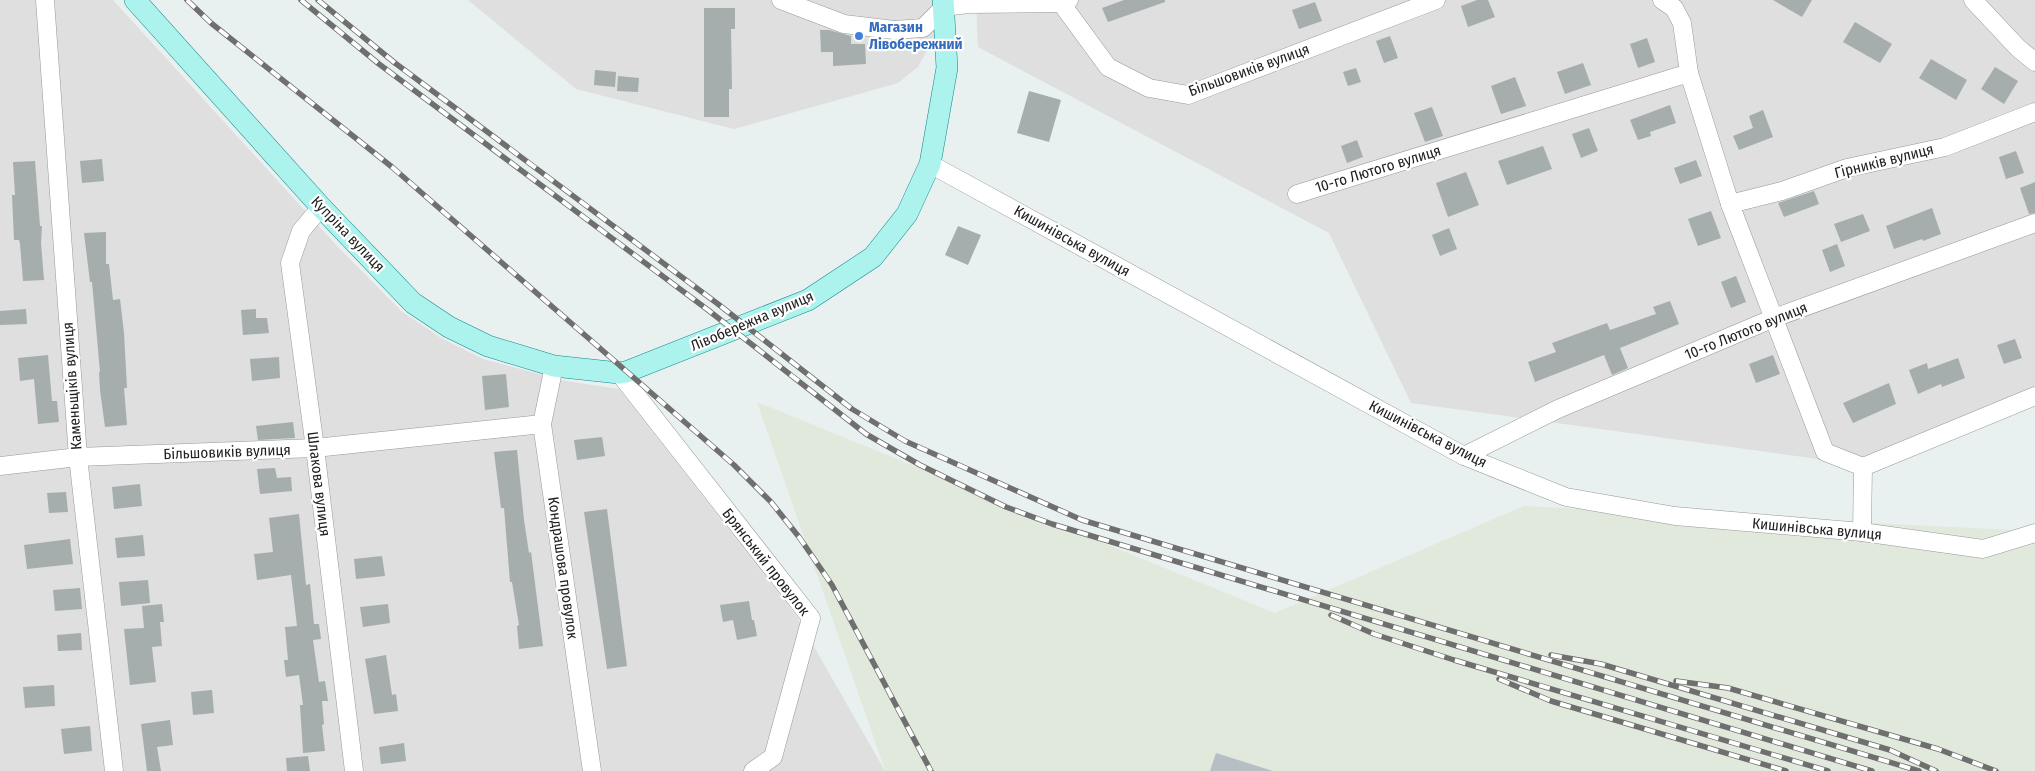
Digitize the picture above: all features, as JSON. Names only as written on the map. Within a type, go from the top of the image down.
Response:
[{"type":"main road","name":"Купріна вулиця","points":[[136,0],[321,207],[413,303],[448,326],[488,346],[554,366],[619,373]]},
{"type":"main road","name":"Лівобережна вулиця","points":[[619,373],[626,372],[808,300],[873,257],[907,214],[930,164],[947,68],[944,4]]},
{"type":"street","name":"Каменьщіків вулиця","points":[[45,0],[78,457],[114,771]]},
{"type":"street","points":[[781,0],[844,24],[894,30],[923,28],[944,4]]},
{"type":"street","name":"Більшовиків вулиця","points":[[944,4],[1065,2],[1108,67],[1149,88],[1188,95],[1436,0]]},
{"type":"street","points":[[1662,0],[1674,8],[1682,23],[1689,73],[1730,204],[1825,452],[1863,467],[2035,396]]},
{"type":"street","points":[[1973,0],[2018,48],[2035,62]]},
{"type":"street","name":"10-го Лютого вулиця","points":[[1297,194],[1689,73]]},
{"type":"street","name":"Гірників вулиця","points":[[1730,204],[1782,191],[1847,168],[1945,147],[2035,112]]},
{"type":"street","name":"Кишинівська вулиця","points":[[930,164],[1464,456],[1566,497],[1675,516],[1862,532],[1983,549],[2035,533]]},
{"type":"street","name":"Шлакова вулиця","points":[[321,207],[301,231],[290,263],[315,448],[354,771]]},
{"type":"street","name":"10-го Лютого вулиця","points":[[1464,456],[1558,409],[1774,318],[2035,223]]},
{"type":"street","name":"Кондрашова провулок","points":[[554,366],[542,424],[592,771]]},
{"type":"street","name":"Брянський провулок","points":[[619,373],[811,618],[773,757],[753,771]]},
{"type":"street","name":"Більшовиків вулиця","points":[[0,466],[78,457],[315,448],[542,424]]},
{"type":"street","points":[[1862,532],[1863,467]]},
{"type":"shaded area","points":[[0,0],[113,0],[337,246],[401,311],[441,338],[483,359],[566,381],[619,389],[797,617],[885,771],[0,771]]},
{"type":"shaded area","points":[[468,0],[946,0],[947,14],[918,67],[898,83],[734,129],[576,89]]},
{"type":"shaded area","points":[[976,0],[2035,0],[2035,405],[1883,468],[1411,403],[1329,233],[978,47]]},
{"type":"shaded area","points":[[757,402],[1275,613],[1524,506],[2035,531],[2035,771],[883,771],[885,770]]},
{"type":"shaded area","points":[[1216,753],[1273,771],[1210,771]]},
{"type":"building","points":[[1124,0],[1165,0],[1165,2],[1108,22],[1102,8]]},
{"type":"building","points":[[1477,0],[1488,0],[1495,17],[1468,27],[1461,6]]},
{"type":"building","points":[[1773,0],[1812,0],[1802,17]]},
{"type":"building","points":[[1315,2],[1322,21],[1299,29],[1292,10]]},
{"type":"building","points":[[704,8],[735,8],[735,29],[731,29],[732,89],[729,89],[729,117],[704,117]]},
{"type":"building","points":[[1855,22],[1892,44],[1880,63],[1843,42]]},
{"type":"building","points":[[820,30],[829,30],[851,36],[851,44],[865,44],[866,64],[833,66],[833,52],[821,52]]},
{"type":"building","points":[[1390,36],[1398,58],[1384,63],[1376,41]]},
{"type":"building","points":[[1647,38],[1655,62],[1638,68],[1630,44]]},
{"type":"building","points":[[1931,59],[1967,80],[1956,100],[1919,78]]},
{"type":"building","points":[[1583,63],[1591,85],[1565,94],[1557,72]]},
{"type":"building","points":[[1995,67],[2018,81],[2004,104],[1981,89]]},
{"type":"building","points":[[1356,68],[1361,82],[1348,86],[1343,72]]},
{"type":"building","points":[[595,70],[616,72],[615,87],[594,85]]},
{"type":"building","points":[[618,76],[639,78],[638,92],[617,91]]},
{"type":"building","points":[[1515,77],[1526,106],[1501,114],[1491,86]]},
{"type":"building","points":[[1029,91],[1061,100],[1049,142],[1017,133]]},
{"type":"building","points":[[1670,105],[1676,123],[1650,132],[1651,136],[1638,140],[1630,120]]},
{"type":"building","points":[[1432,107],[1443,136],[1425,142],[1414,113]]},
{"type":"building","points":[[1763,110],[1773,137],[1739,150],[1733,136],[1753,128],[1749,116]]},
{"type":"building","points":[[1589,128],[1598,151],[1581,158],[1572,134]]},
{"type":"building","points":[[1357,140],[1363,157],[1347,163],[1341,146]]},
{"type":"building","points":[[1543,146],[1552,169],[1507,185],[1498,161]]},
{"type":"building","points":[[2016,151],[2024,173],[2006,179],[1999,157]]},
{"type":"building","points":[[102,159],[104,181],[82,183],[80,161]]},
{"type":"building","points":[[1696,160],[1702,176],[1680,184],[1674,168]]},
{"type":"building","points":[[35,161],[40,226],[42,226],[41,243],[44,280],[23,281],[20,244],[19,240],[14,240],[12,195],[15,195],[13,162]]},
{"type":"building","points":[[1466,172],[1479,205],[1448,217],[1436,183]]},
{"type":"building","points":[[2035,182],[2035,213],[2029,214],[2020,188]]},
{"type":"building","points":[[1814,191],[1819,204],[1784,217],[1778,203]]},
{"type":"building","points":[[1932,208],[1941,234],[1894,249],[1886,226]]},
{"type":"building","points":[[1711,211],[1721,238],[1698,246],[1688,219]]},
{"type":"building","points":[[1863,214],[1870,231],[1841,242],[1834,224]]},
{"type":"building","points":[[958,226],[981,235],[968,265],[945,255]]},
{"type":"building","points":[[1449,228],[1457,249],[1440,256],[1432,235]]},
{"type":"building","points":[[106,232],[106,264],[109,264],[113,300],[120,299],[124,333],[127,388],[124,388],[127,425],[105,427],[100,390],[92,282],[90,282],[84,233]]},
{"type":"building","points":[[1837,244],[1845,266],[1830,272],[1822,250]]},
{"type":"building","points":[[1736,276],[1746,302],[1731,308],[1721,282]]},
{"type":"building","points":[[1670,301],[1679,324],[1620,348],[1628,368],[1612,375],[1604,355],[1535,382],[1528,362],[1556,352],[1552,343],[1607,323],[1610,330],[1656,314],[1653,307]]},
{"type":"building","points":[[26,309],[27,324],[0,325],[0,311]]},
{"type":"building","points":[[256,309],[256,318],[267,318],[269,333],[243,335],[241,310]]},
{"type":"building","points":[[2015,339],[2022,358],[2004,364],[1997,345]]},
{"type":"building","points":[[48,355],[52,401],[57,401],[59,422],[38,424],[34,379],[20,381],[18,358]]},
{"type":"building","points":[[1773,355],[1780,374],[1756,383],[1749,364]]},
{"type":"building","points":[[279,357],[280,378],[252,381],[250,359]]},
{"type":"building","points":[[1958,358],[1965,378],[1942,387],[1941,384],[1918,394],[1909,370],[1927,363],[1928,369]]},
{"type":"building","points":[[506,374],[509,407],[485,410],[482,376]]},
{"type":"building","points":[[1889,383],[1896,404],[1853,423],[1843,403]]},
{"type":"building","points":[[293,422],[295,438],[258,440],[256,426]]},
{"type":"building","points":[[602,437],[605,456],[577,460],[574,440]]},
{"type":"building","points":[[517,450],[524,520],[529,553],[531,552],[543,646],[519,649],[517,626],[519,625],[512,582],[510,582],[504,508],[501,508],[494,452]]},
{"type":"building","points":[[275,468],[277,478],[291,477],[292,491],[260,494],[257,469]]},
{"type":"building","points":[[140,484],[142,506],[114,509],[112,487]]},
{"type":"building","points":[[66,492],[68,512],[49,513],[47,493]]},
{"type":"building","points":[[607,509],[627,666],[607,669],[584,512]]},
{"type":"building","points":[[299,514],[306,585],[310,584],[314,624],[319,624],[321,639],[313,640],[319,682],[325,681],[328,701],[322,701],[325,751],[303,753],[300,705],[303,705],[299,675],[286,677],[284,660],[288,660],[285,627],[297,626],[291,575],[257,580],[254,554],[273,552],[269,518]]},
{"type":"building","points":[[143,535],[145,556],[117,558],[115,538]]},
{"type":"building","points":[[70,539],[73,564],[27,569],[24,545]]},
{"type":"building","points":[[382,556],[385,576],[356,579],[354,559]]},
{"type":"building","points":[[148,580],[150,603],[121,606],[119,582]]},
{"type":"building","points":[[80,588],[82,609],[55,611],[53,590]]},
{"type":"building","points":[[749,601],[757,636],[737,640],[733,620],[723,622],[720,605]]},
{"type":"building","points":[[162,604],[164,622],[160,622],[162,646],[152,647],[156,682],[130,685],[124,629],[144,628],[142,606]]},
{"type":"building","points":[[388,604],[390,623],[363,627],[360,607]]},
{"type":"building","points":[[81,633],[82,650],[58,651],[57,635]]},
{"type":"building","points":[[386,655],[392,695],[396,694],[398,711],[374,714],[365,659]]},
{"type":"building","points":[[54,685],[55,706],[25,708],[23,687]]},
{"type":"building","points":[[212,690],[214,713],[193,715],[191,692]]},
{"type":"building","points":[[170,720],[173,745],[157,747],[161,771],[147,771],[141,724]]},
{"type":"building","points":[[90,726],[92,751],[64,754],[61,729]]},
{"type":"building","points":[[404,743],[406,761],[381,764],[379,747]]},
{"type":"building","points":[[308,756],[310,771],[287,771],[286,758]]},
{"type":"railway","points":[[187,0],[211,23],[392,167],[734,465],[771,502],[799,537],[832,585],[931,771]]},
{"type":"railway","points":[[301,0],[379,64],[708,310],[866,434],[920,465],[1006,507],[1052,524],[1872,771]]},
{"type":"railway","points":[[318,0],[395,63],[718,304],[852,409],[905,441],[1082,520],[1919,771]]},
{"type":"railway","points":[[1331,615],[1374,634],[1454,660],[1828,771]]},
{"type":"railway","points":[[1551,655],[1601,664],[1890,750],[1936,771]]},
{"type":"railway","points":[[1499,679],[1551,701],[1786,771]]},
{"type":"railway","points":[[1676,681],[1728,688],[1938,749],[1996,771]]},
{"type":"place","name":"Магазин Лівобережний","points":[[859,36]]}]
